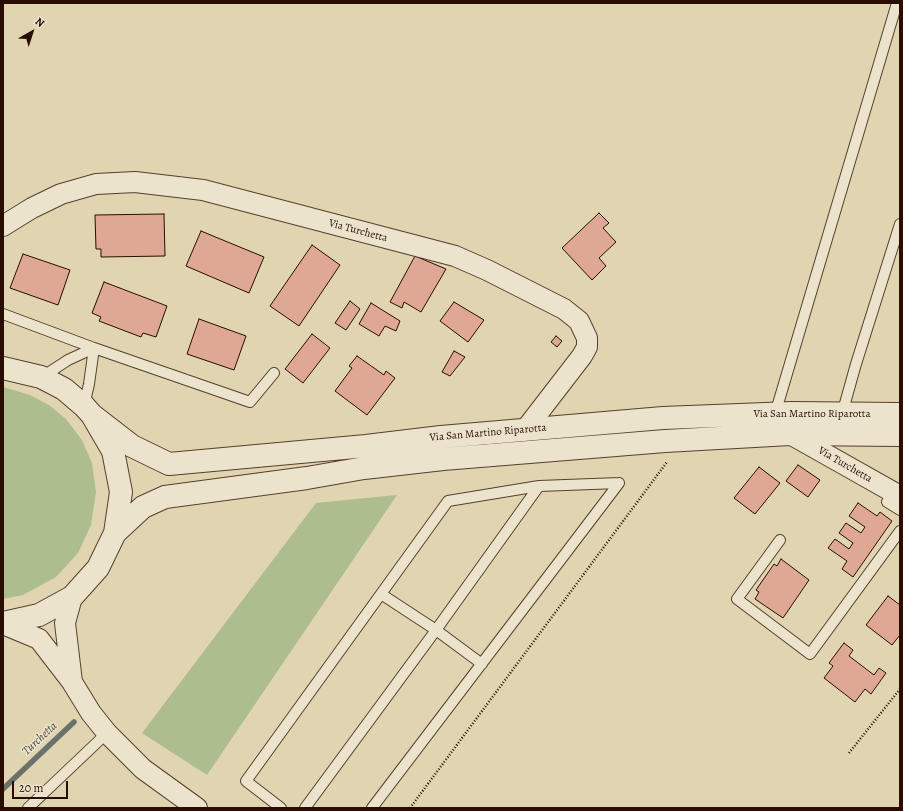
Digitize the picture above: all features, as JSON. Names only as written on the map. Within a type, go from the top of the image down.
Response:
[{"type":"street","name":"Via Turchetta","points":[[3,226],[32,208],[61,194],[96,184],[135,182],[203,190],[455,256],[487,270],[564,309],[579,321],[587,338],[587,347],[582,356],[525,430]]},
{"type":"street","name":"Via San Martino Riparotta","points":[[3,368],[41,377],[64,389],[132,446],[169,464],[663,418],[775,414],[900,414]]},
{"type":"street","points":[[3,623],[39,615],[72,597],[98,568],[115,533],[121,492],[113,451],[88,410]]},
{"type":"street","name":"Via San Martino Riparotta","points":[[115,533],[143,507],[165,497],[307,478],[364,468],[443,459],[665,441],[790,434],[900,435]]},
{"type":"street","name":"Via Turchetta","points":[[790,434],[897,500]]},
{"type":"street","points":[[72,597],[65,623],[72,682]]},
{"type":"street","points":[[3,623],[39,639],[72,682],[91,713],[107,733],[143,769],[197,808]]},
{"type":"lane","points":[[775,414],[897,3]]},
{"type":"lane","points":[[842,414],[856,364],[900,224]]},
{"type":"lane","points":[[3,314],[94,348],[250,402],[274,373]]},
{"type":"lane","points":[[41,377],[68,360],[94,348]]},
{"type":"lane","points":[[88,410],[89,384],[94,348]]},
{"type":"lane","points":[[281,808],[246,781],[448,501],[539,486],[619,483],[372,808]]},
{"type":"lane","points":[[305,808],[436,630],[539,486]]},
{"type":"lane","points":[[780,540],[737,598],[810,654],[900,531]]},
{"type":"lane","points":[[381,594],[436,630],[482,664]]},
{"type":"lane","points":[[28,808],[107,733]]},
{"type":"path","points":[[410,808],[667,462],[667,455]]},
{"type":"path","points":[[849,753],[900,689]]},
{"type":"green space","points":[[3,387],[30,395],[49,405],[66,419],[82,440],[92,463],[96,492],[91,525],[78,553],[56,577],[23,595],[3,599]]},
{"type":"green space","points":[[397,495],[207,775],[142,733],[316,503]]},
{"type":"building","points":[[599,213],[609,223],[603,228],[616,242],[599,258],[606,266],[592,280],[562,248]]},
{"type":"building","points":[[164,214],[165,256],[101,257],[101,249],[96,249],[95,215]]},
{"type":"building","points":[[201,231],[264,257],[249,293],[186,266]]},
{"type":"building","points":[[312,245],[340,265],[299,326],[270,306]]},
{"type":"building","points":[[23,254],[70,270],[58,305],[10,288]]},
{"type":"building","points":[[415,256],[446,269],[421,312],[404,302],[402,308],[390,302]]},
{"type":"building","points":[[104,282],[167,306],[156,337],[143,333],[141,337],[99,321],[101,317],[92,313]]},
{"type":"building","points":[[350,301],[360,309],[346,330],[335,323]]},
{"type":"building","points":[[454,302],[484,320],[468,342],[440,321]]},
{"type":"building","points":[[371,303],[400,321],[396,331],[385,326],[379,336],[359,324]]},
{"type":"building","points":[[199,319],[246,336],[234,370],[187,354]]},
{"type":"building","points":[[312,334],[330,348],[303,383],[285,369]]},
{"type":"building","points":[[556,336],[562,341],[557,347],[551,342]]},
{"type":"building","points":[[454,351],[465,357],[450,376],[442,372]]},
{"type":"building","points":[[357,356],[384,375],[386,371],[395,378],[367,415],[335,391],[352,368],[349,366]]},
{"type":"building","points":[[798,465],[820,480],[808,497],[786,481]]},
{"type":"building","points":[[759,467],[780,483],[755,514],[734,498]]},
{"type":"building","points":[[858,503],[877,516],[880,512],[892,521],[853,577],[842,569],[847,561],[828,548],[835,539],[849,549],[853,543],[839,533],[846,523],[861,533],[865,527],[849,516]]},
{"type":"building","points":[[781,559],[809,580],[783,618],[755,599],[759,592],[756,590],[774,564],[777,566]]},
{"type":"building","points":[[888,596],[900,605],[900,635],[892,645],[866,625]]},
{"type":"building","points":[[844,643],[853,650],[849,656],[874,675],[879,668],[886,673],[871,694],[865,689],[855,702],[824,678],[833,666],[829,663]]},
{"type":"waterway","name":"Turchetta","points":[[3,789],[74,722]]}]
